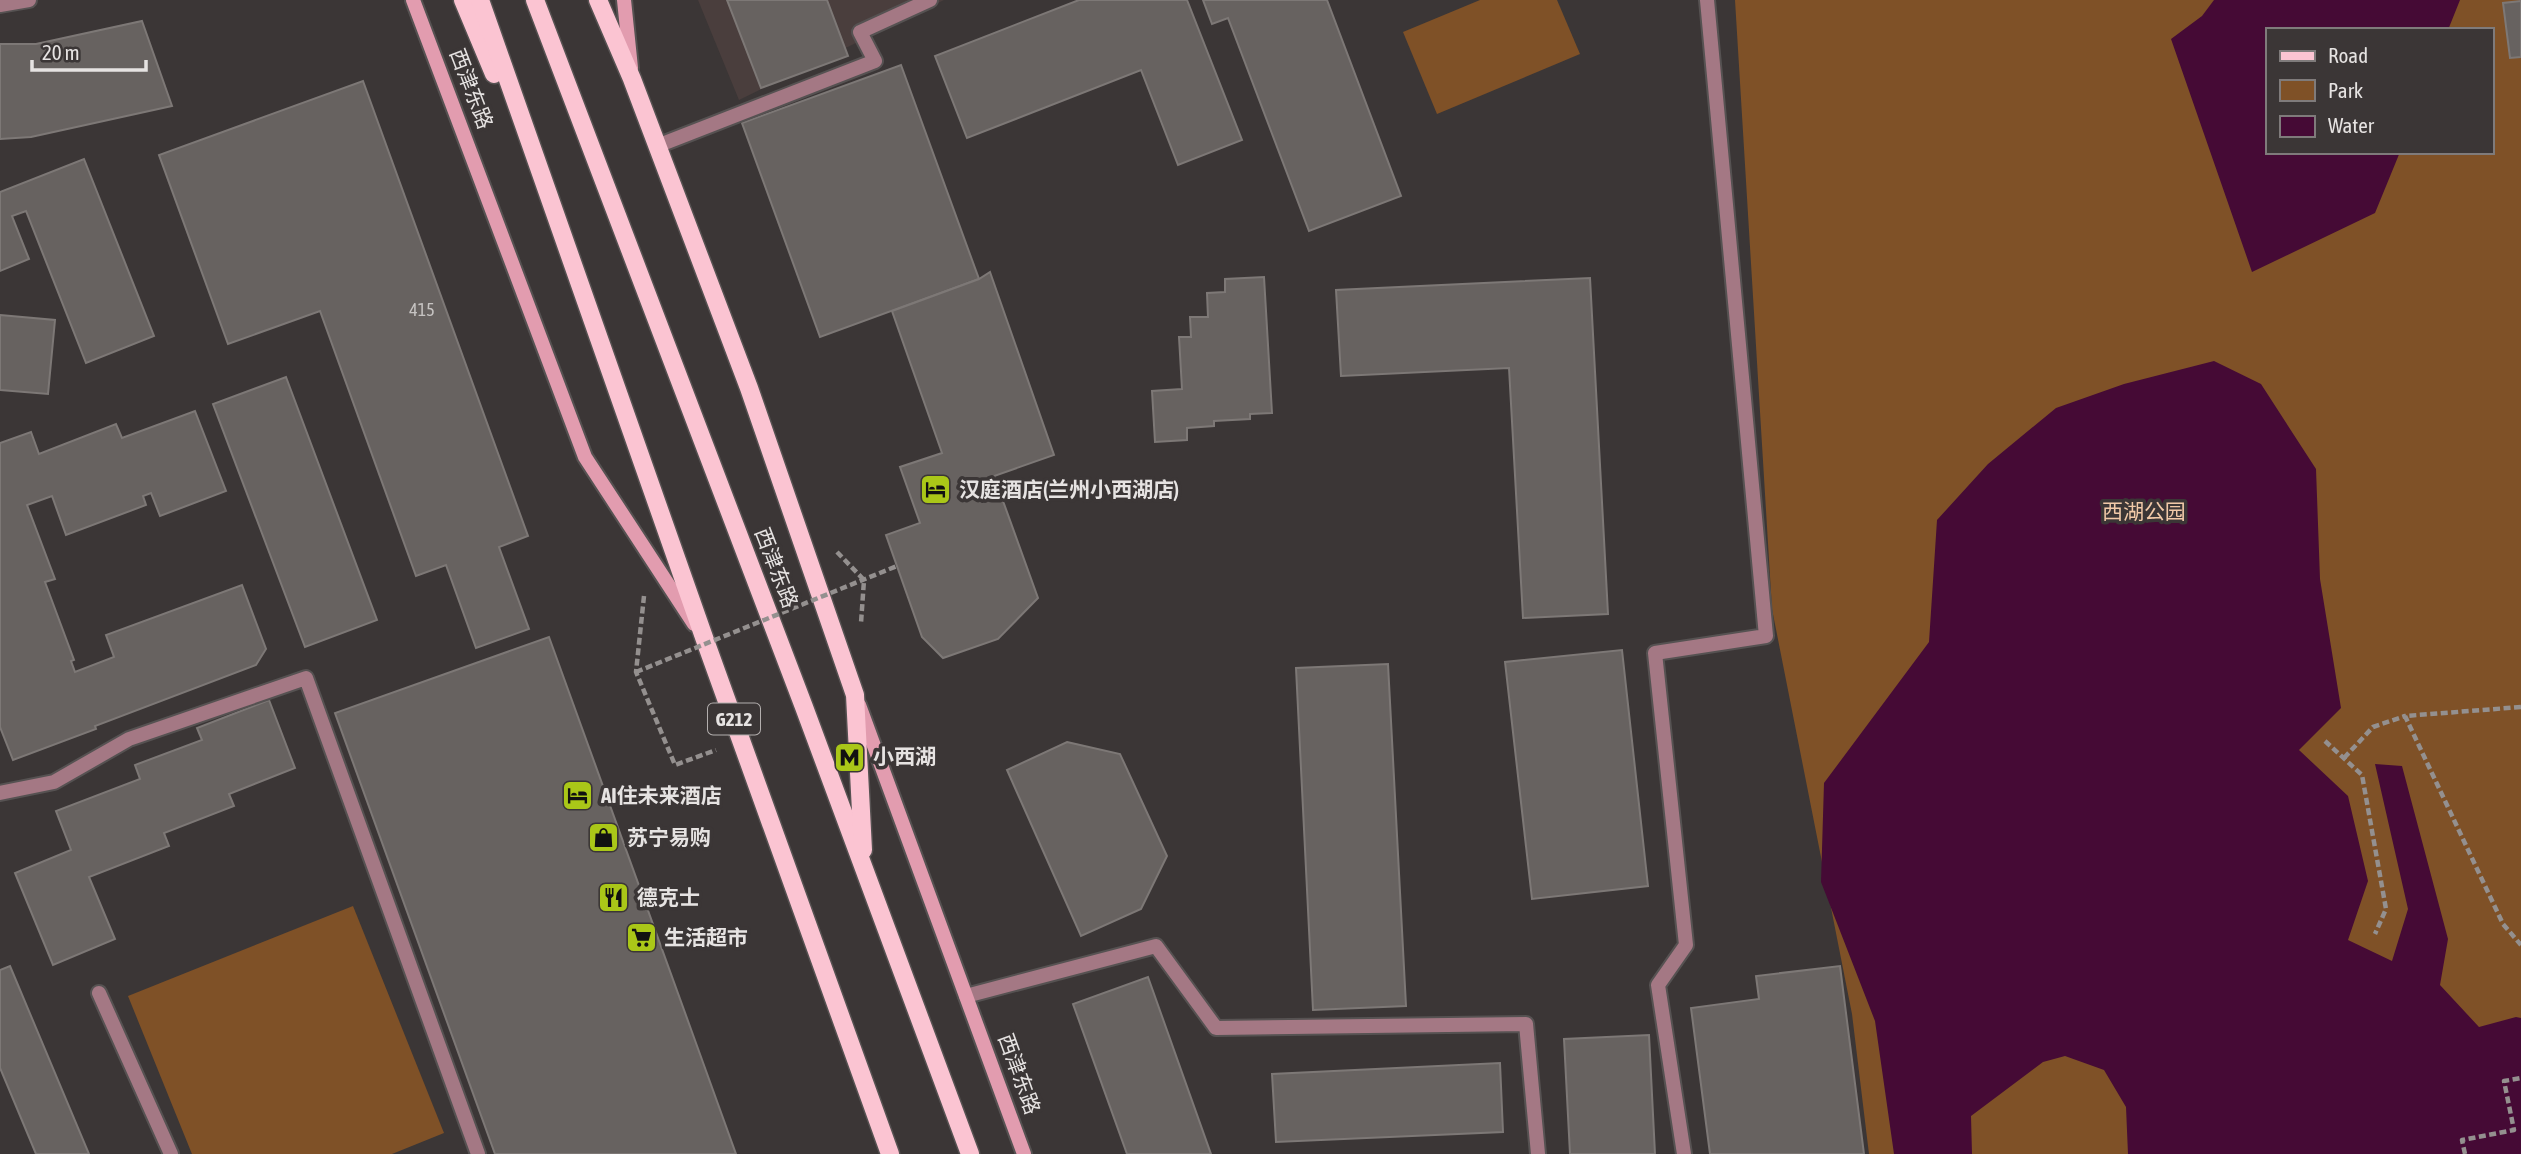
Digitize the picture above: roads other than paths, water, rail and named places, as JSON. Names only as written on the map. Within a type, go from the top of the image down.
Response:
[{"type":"main road","points":[[463,0],[580,284]]},
{"type":"main road","name":"西津东路","points":[[480,0],[706,643],[890,1154]]},
{"type":"main road","name":"西津东路","points":[[535,0],[970,1154]]},
{"type":"main road","points":[[598,0],[632,79],[748,388],[855,695],[864,868]]},
{"type":"street","points":[[0,5],[29,0]]},
{"type":"street","name":"西津东路","points":[[413,0],[585,457],[706,643]]},
{"type":"street","points":[[624,0],[632,79]]},
{"type":"street","points":[[657,146],[874,61],[860,32],[930,0]]},
{"type":"street","points":[[1684,1154],[1658,985],[1686,944],[1655,653],[1766,636],[1707,0]]},
{"type":"street","points":[[0,793],[54,782],[130,739],[306,678],[478,1154]]},
{"type":"street","name":"西津东路","points":[[855,695],[1024,1154]]},
{"type":"street","points":[[966,996],[1156,946],[1216,1028],[1526,1024],[1538,1154]]},
{"type":"street","points":[[99,993],[171,1154]]},
{"type":"water","points":[[2214,0],[2460,0],[2449,28],[2266,28],[2266,154],[2399,154],[2375,213],[2252,272],[2171,39],[2202,16]]},
{"type":"water","points":[[2214,361],[2261,384],[2316,469],[2320,579],[2341,708],[2299,750],[2348,796],[2368,881],[2348,940],[2392,961],[2408,909],[2375,764],[2402,766],[2448,939],[2440,985],[2479,1027],[2521,1018],[2521,1154],[2128,1154],[2126,1107],[2104,1070],[2065,1056],[2043,1062],[1971,1116],[1972,1154],[1894,1154],[1875,1021],[1821,882],[1824,783],[1929,642],[1937,520],[1988,464],[2056,408],[2124,384]]},
{"type":"place","name":"汉庭酒店(兰州小西湖店)","points":[[936,490]]},
{"type":"place","name":"小西湖","points":[[850,757]]},
{"type":"place","name":"AI住未来酒店","points":[[578,796]]},
{"type":"place","name":"苏宁易购","points":[[604,838]]},
{"type":"place","name":"德克士","points":[[614,898]]},
{"type":"place","name":"生活超市","points":[[641,938]]},
{"type":"park label","name":"西湖公园","points":[[2144,512]]}]
